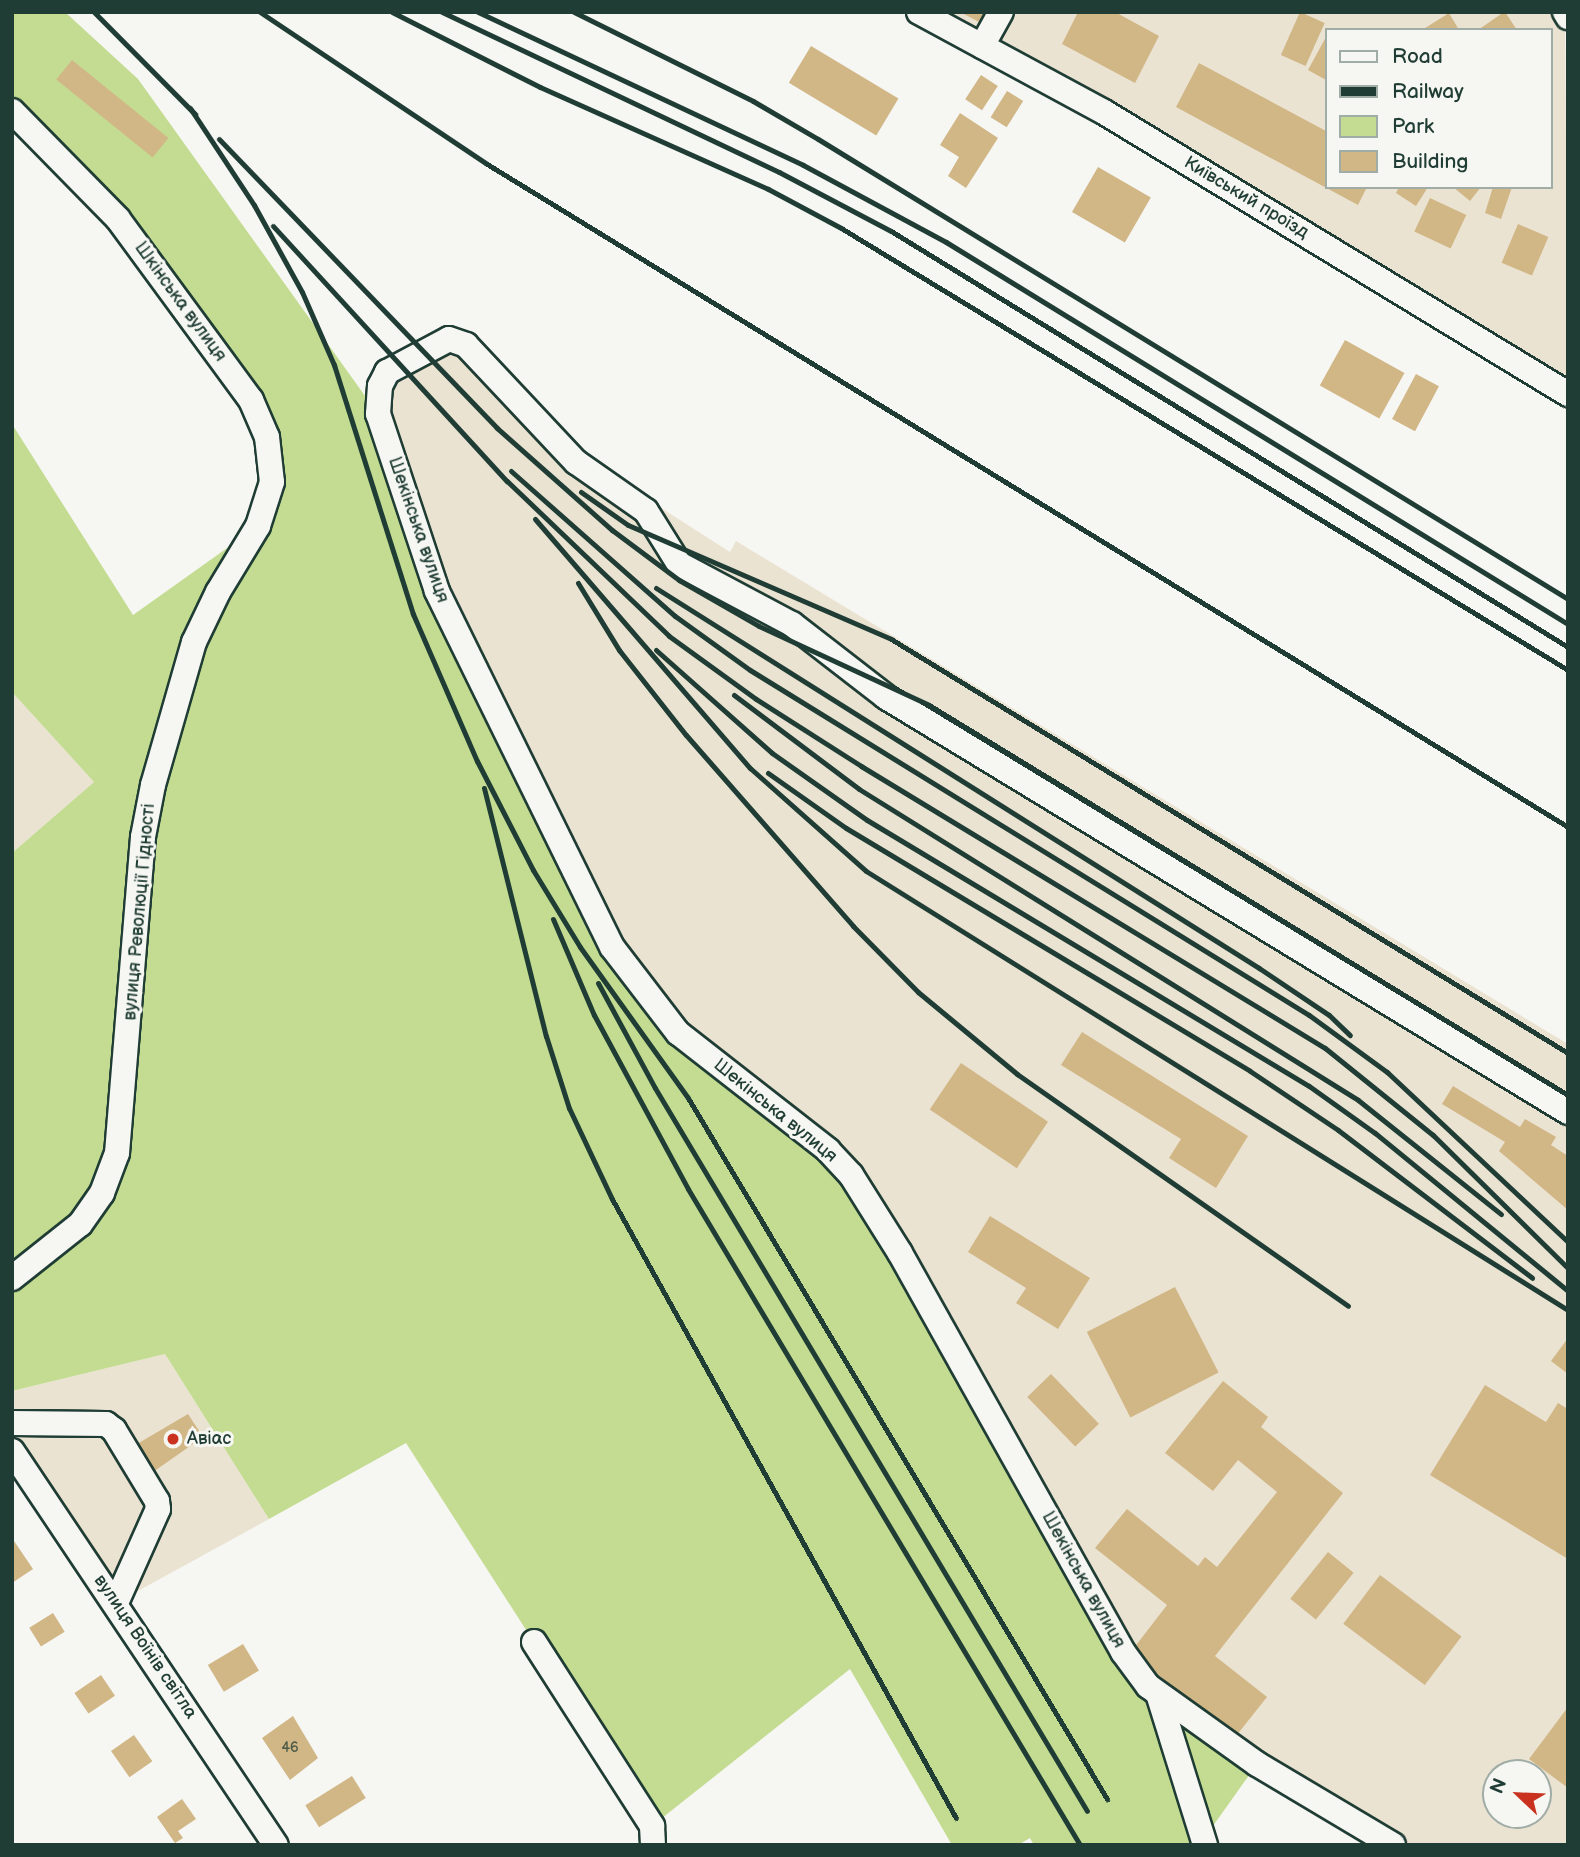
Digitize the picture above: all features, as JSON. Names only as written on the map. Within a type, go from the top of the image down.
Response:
[{"type":"street","name":"Київський проїзд","points":[[919,12],[1104,112],[1568,394]]},
{"type":"street","points":[[982,46],[1001,12]]},
{"type":"street","points":[[1565,12],[1568,17]]},
{"type":"street","name":"Шкінська вулиця","points":[[12,111],[118,219],[251,400],[267,437],[272,470],[268,504],[258,526]]},
{"type":"street","name":"Шекінська вулиця","points":[[1393,1845],[1258,1764],[1158,1697],[1123,1652],[900,1253],[851,1175],[828,1150],[678,1034],[612,947],[437,591],[378,414],[380,386],[387,372],[449,339],[466,345],[576,462],[646,511],[679,564],[792,624],[886,697],[1568,1112]]},
{"type":"street","name":"вулиця Революції Гідності","points":[[12,1278],[60,1243],[86,1217],[102,1193],[117,1153],[143,837],[153,785],[194,642],[218,592],[258,526]]},
{"type":"street","points":[[12,1423],[106,1424],[114,1430],[157,1501],[158,1509],[116,1603]]},
{"type":"street","name":"вулиця Воїнів світла","points":[[12,1451],[276,1845]]},
{"type":"street","points":[[534,1642],[652,1826],[653,1845]]},
{"type":"street","points":[[1158,1697],[1205,1845]]},
{"type":"shaded area","points":[[919,12],[1565,12],[1568,388]]},
{"type":"shaded area","points":[[449,339],[550,437],[730,552],[736,541],[1568,1044],[1568,1845],[1393,1845],[1159,1697],[612,947],[437,591],[380,386]]},
{"type":"shaded area","points":[[12,692],[94,782],[12,853]]},
{"type":"shaded area","points":[[165,1354],[269,1519],[116,1603],[12,1451],[12,1391]]},
{"type":"green space","points":[[12,12],[65,12],[138,79],[378,414],[437,591],[612,947],[678,1033],[828,1150],[1123,1652],[1257,1764],[1203,1840],[1206,1845],[1034,1845],[1030,1838],[1018,1845],[952,1845],[850,1669],[652,1826],[406,1443],[269,1519],[165,1354],[12,1391],[12,853],[94,782],[12,692],[12,424],[133,615],[258,526],[267,437],[138,244],[12,111]]},
{"type":"building","points":[[960,12],[988,12],[983,24]]},
{"type":"building","points":[[1078,12],[1115,12],[1159,36],[1135,83],[1062,44]]},
{"type":"building","points":[[1300,12],[1325,23],[1306,66],[1281,55]]},
{"type":"building","points":[[1504,12],[1516,28],[1481,28]]},
{"type":"building","points":[[1449,13],[1458,28],[1425,28]]},
{"type":"building","points":[[1324,41],[1324,79],[1308,70]]},
{"type":"building","points":[[811,46],[898,99],[876,135],[789,83]]},
{"type":"building","points":[[72,60],[168,138],[153,157],[56,79]]},
{"type":"building","points":[[1199,63],[1324,130],[1324,187],[1176,107]]},
{"type":"building","points":[[981,75],[998,86],[982,110],[965,99]]},
{"type":"building","points":[[1007,91],[1023,101],[1007,127],[991,117]]},
{"type":"building","points":[[960,113],[998,138],[966,188],[948,176],[959,157],[940,145]]},
{"type":"building","points":[[1098,167],[1151,198],[1125,243],[1072,212]]},
{"type":"building","points":[[1328,189],[1366,189],[1358,205]]},
{"type":"building","points":[[1398,189],[1427,189],[1416,206],[1396,193]]},
{"type":"building","points":[[1455,189],[1479,189],[1470,201]]},
{"type":"building","points":[[1492,189],[1511,189],[1501,219],[1485,213]]},
{"type":"building","points":[[1430,198],[1466,215],[1451,248],[1414,232]]},
{"type":"building","points":[[1518,224],[1548,237],[1532,276],[1502,263]]},
{"type":"building","points":[[1345,340],[1404,373],[1379,418],[1320,385]]},
{"type":"building","points":[[1416,374],[1439,386],[1415,431],[1392,419]]},
{"type":"building","points":[[1082,1032],[1248,1136],[1216,1188],[1169,1158],[1181,1139],[1061,1065]]},
{"type":"building","points":[[961,1063],[1048,1122],[1017,1168],[930,1109]]},
{"type":"building","points":[[1453,1086],[1520,1127],[1525,1119],[1556,1137],[1551,1145],[1568,1156],[1568,1210],[1499,1151],[1505,1142],[1442,1104]]},
{"type":"building","points":[[990,1216],[1090,1278],[1058,1329],[1016,1303],[1026,1288],[968,1252]]},
{"type":"building","points":[[1175,1287],[1219,1373],[1130,1417],[1087,1332]]},
{"type":"building","points":[[1568,1338],[1568,1374],[1551,1361]]},
{"type":"building","points":[[1051,1374],[1099,1424],[1075,1447],[1027,1397]]},
{"type":"building","points":[[1223,1381],[1268,1417],[1261,1427],[1343,1493],[1215,1656],[1267,1697],[1236,1736],[1130,1653],[1167,1605],[1095,1548],[1127,1509],[1198,1566],[1205,1557],[1217,1567],[1277,1492],[1238,1460],[1213,1491],[1165,1453]]},
{"type":"building","points":[[1485,1385],[1546,1422],[1558,1403],[1568,1409],[1568,1559],[1430,1475]]},
{"type":"building","points":[[188,1414],[203,1437],[133,1486],[115,1457]]},
{"type":"building","points":[[12,1538],[33,1569],[12,1583]]},
{"type":"building","points":[[1328,1552],[1354,1573],[1316,1619],[1290,1599]]},
{"type":"building","points":[[1380,1575],[1461,1636],[1425,1685],[1343,1624]]},
{"type":"building","points":[[53,1613],[65,1632],[41,1646],[29,1628]]},
{"type":"building","points":[[243,1644],[259,1671],[224,1692],[208,1665]]},
{"type":"building","points":[[101,1675],[115,1696],[88,1714],[74,1693]]},
{"type":"building","points":[[1568,1707],[1568,1788],[1552,1776],[1552,1759],[1529,1759]]},
{"type":"building","points":[[293,1716],[318,1758],[290,1780],[262,1738]]},
{"type":"building","points":[[134,1735],[152,1761],[129,1777],[111,1751]]},
{"type":"building","points":[[352,1776],[366,1798],[319,1827],[305,1805]]},
{"type":"building","points":[[182,1799],[196,1819],[178,1831],[183,1838],[175,1843],[157,1817]]},
{"type":"railway","points":[[94,12],[195,114]]},
{"type":"railway","points":[[260,12],[487,164],[1568,827]]},
{"type":"railway","points":[[392,12],[540,87],[768,189],[841,228],[1568,670]]},
{"type":"railway","points":[[442,12],[779,172],[891,231],[1568,647]]},
{"type":"railway","points":[[478,12],[803,165],[946,242],[1568,624]]},
{"type":"railway","points":[[574,12],[753,101],[818,139],[1568,599]]},
{"type":"railway","points":[[190,108],[254,205],[302,292],[334,365],[413,614],[477,761],[533,870],[580,947],[688,1098],[1107,1799]]},
{"type":"railway","points":[[219,139],[497,428],[612,530],[679,580],[759,626],[929,705],[1568,1095]]},
{"type":"railway","points":[[273,226],[507,481],[669,636],[756,699],[861,766],[1325,1048],[1433,1135],[1568,1268]]},
{"type":"railway","points":[[511,471],[675,616],[750,670],[1309,1015],[1387,1072],[1568,1242]]},
{"type":"railway","points":[[581,492],[628,525],[891,639],[1568,1053]]},
{"type":"railway","points":[[535,519],[750,768],[866,871],[1568,1310]]},
{"type":"railway","points":[[578,583],[619,650],[686,735],[853,926],[918,992],[1017,1074],[1348,1306]]},
{"type":"railway","points":[[656,588],[1259,968],[1329,1015],[1350,1035]]},
{"type":"railway","points":[[656,650],[772,753],[867,820],[1309,1086],[1375,1133],[1568,1291]]},
{"type":"railway","points":[[734,695],[859,789],[1358,1100],[1501,1214]]},
{"type":"railway","points":[[768,773],[846,828],[1250,1071],[1338,1130],[1532,1278]]},
{"type":"railway","points":[[484,788],[546,1036],[569,1108],[612,1199],[956,1818]]},
{"type":"railway","points":[[553,919],[594,1015],[688,1189],[1080,1845]]},
{"type":"railway","points":[[598,983],[655,1088],[1087,1811]]},
{"type":"place","name":"Авіас","points":[[173,1439]]}]
